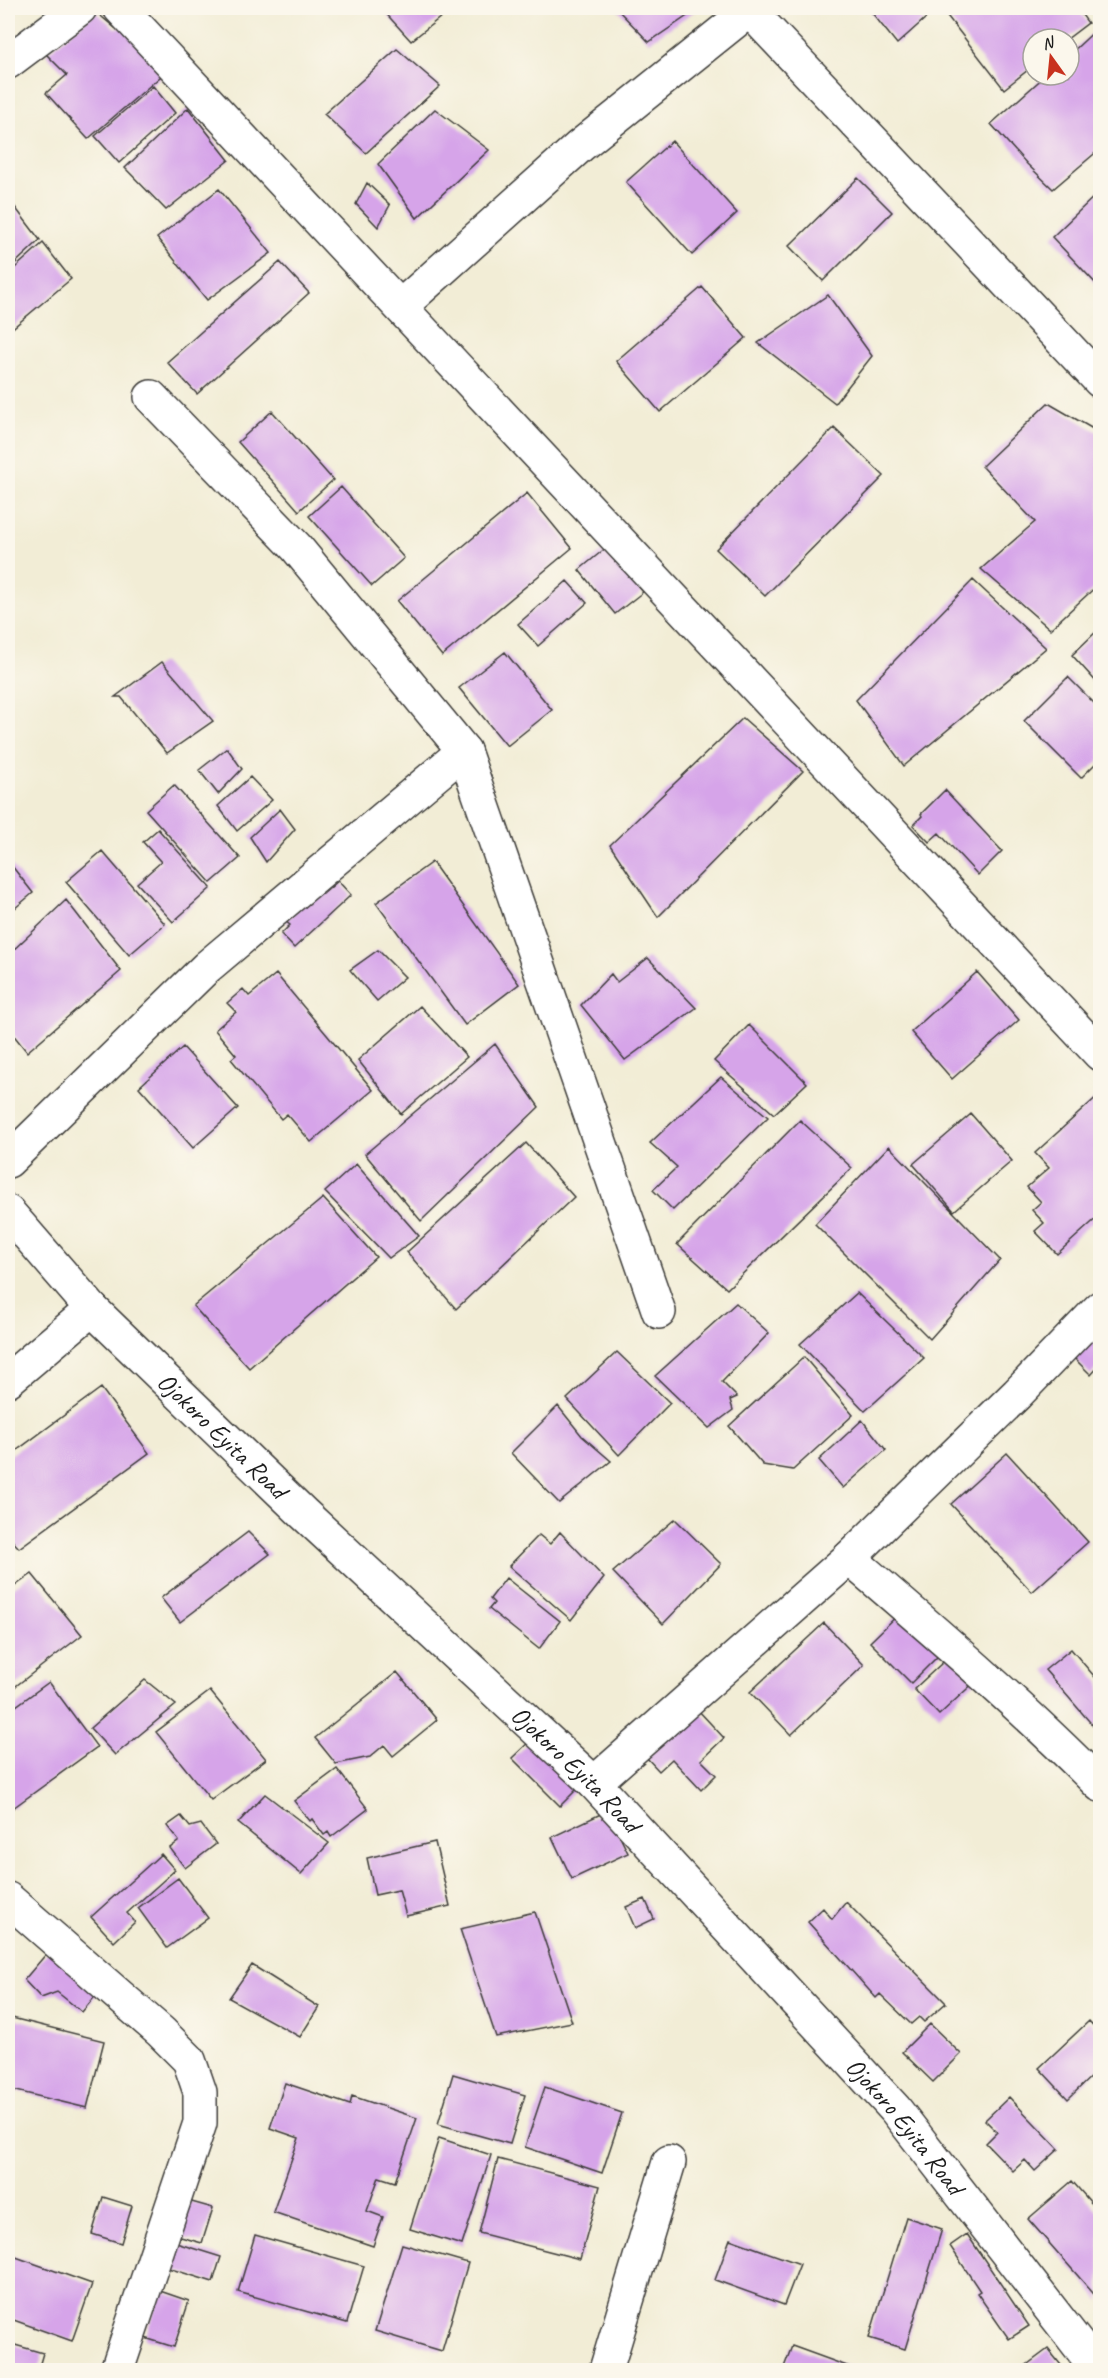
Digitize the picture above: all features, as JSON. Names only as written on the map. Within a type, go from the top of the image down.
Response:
[{"type":"street","points":[[8,62],[81,8]]},
{"type":"street","points":[[120,8],[1101,1054]]},
{"type":"street","points":[[401,306],[580,146],[751,9],[1101,381]]},
{"type":"street","points":[[151,397],[296,547],[464,752],[659,1312]]},
{"type":"street","points":[[8,1161],[207,966],[464,752]]},
{"type":"street","name":"Ojokoro Eyita Road","points":[[8,1212],[92,1309],[303,1513],[594,1783],[895,2109],[1098,2370]]},
{"type":"street","points":[[594,1783],[849,1558],[1017,1394],[1101,1308]]},
{"type":"street","points":[[8,1380],[92,1309]]},
{"type":"street","points":[[849,1558],[1053,1737],[1101,1785]]},
{"type":"street","points":[[8,1899],[161,2032],[189,2060],[200,2092],[200,2122],[117,2370]]},
{"type":"street","points":[[606,2370],[669,2162]]},
{"type":"building","points":[[381,8],[452,8],[411,41]]},
{"type":"building","points":[[616,8],[699,8],[649,42]]},
{"type":"building","points":[[868,8],[937,8],[897,44]]},
{"type":"building","points":[[941,8],[1077,8],[1088,23],[1081,28],[1021,27],[1021,76],[1004,89]]},
{"type":"building","points":[[96,12],[115,28],[123,27],[167,71],[88,139],[46,93],[67,75],[46,54]]},
{"type":"building","points":[[1100,26],[1100,149],[1053,189],[991,124],[1033,87],[1081,87],[1081,44]]},
{"type":"building","points":[[397,49],[440,86],[366,153],[324,114]]},
{"type":"building","points":[[153,86],[175,113],[119,163],[95,136]]},
{"type":"building","points":[[188,108],[229,160],[166,210],[125,168]]},
{"type":"building","points":[[435,109],[489,150],[417,218],[378,164]]},
{"type":"building","points":[[672,141],[737,213],[692,255],[626,182]]},
{"type":"building","points":[[858,178],[892,212],[823,281],[789,246]]},
{"type":"building","points":[[367,183],[390,205],[378,227],[356,204]]},
{"type":"building","points":[[219,189],[271,253],[207,300],[157,238]]},
{"type":"building","points":[[1100,191],[1100,288],[1052,237]]},
{"type":"building","points":[[8,198],[40,240],[8,270]]},
{"type":"building","points":[[43,243],[71,279],[9,331],[8,274]]},
{"type":"building","points":[[280,262],[309,293],[197,394],[167,362]]},
{"type":"building","points":[[702,287],[746,338],[660,412],[616,361]]},
{"type":"building","points":[[828,295],[872,356],[835,403],[758,343]]},
{"type":"building","points":[[1048,403],[1100,433],[1100,583],[1050,629],[981,569],[1035,522],[982,466]]},
{"type":"building","points":[[272,411],[333,480],[299,511],[238,442]]},
{"type":"building","points":[[834,428],[884,476],[765,596],[716,549]]},
{"type":"building","points":[[341,487],[404,558],[372,586],[309,516]]},
{"type":"building","points":[[527,493],[572,548],[442,656],[397,601]]},
{"type":"building","points":[[607,547],[643,592],[615,614],[579,570]]},
{"type":"building","points":[[973,580],[1046,648],[904,766],[856,700]]},
{"type":"building","points":[[567,581],[587,603],[538,646],[518,624]]},
{"type":"building","points":[[1100,628],[1100,686],[1072,655]]},
{"type":"building","points":[[505,652],[552,710],[507,746],[459,688]]},
{"type":"building","points":[[162,662],[213,721],[167,753],[121,697],[115,697]]},
{"type":"building","points":[[1068,677],[1100,709],[1100,759],[1081,778],[1024,721]]},
{"type":"building","points":[[743,718],[803,771],[658,917],[610,845]]},
{"type":"building","points":[[227,748],[242,769],[218,794],[199,770]]},
{"type":"building","points":[[250,777],[272,800],[237,831],[218,806]]},
{"type":"building","points":[[174,785],[240,858],[211,883],[146,810]]},
{"type":"building","points":[[945,790],[1002,851],[978,875],[939,833],[929,842],[913,825]]},
{"type":"building","points":[[280,809],[295,829],[266,862],[250,837]]},
{"type":"building","points":[[158,829],[211,888],[173,922],[137,883],[161,862],[143,842]]},
{"type":"building","points":[[102,851],[165,924],[129,955],[66,882]]},
{"type":"building","points":[[8,861],[33,893],[8,914]]},
{"type":"building","points":[[432,862],[519,984],[465,1025],[376,903]]},
{"type":"building","points":[[338,881],[351,895],[294,948],[281,934],[290,925],[285,921],[319,890],[323,894]]},
{"type":"building","points":[[66,900],[121,971],[27,1052],[8,1028],[8,955]]},
{"type":"building","points":[[378,950],[405,977],[377,1001],[350,970]]},
{"type":"building","points":[[648,958],[696,1008],[625,1060],[581,1005],[611,974],[617,982]]},
{"type":"building","points":[[977,972],[1019,1020],[952,1079],[911,1032]]},
{"type":"building","points":[[276,974],[373,1090],[311,1142],[287,1114],[281,1119],[231,1059],[236,1055],[215,1030],[236,1012],[227,1003],[243,989],[249,996]]},
{"type":"building","points":[[420,1006],[467,1057],[401,1114],[358,1060]]},
{"type":"building","points":[[749,1025],[807,1083],[774,1114],[714,1061]]},
{"type":"building","points":[[495,1044],[539,1107],[421,1221],[365,1154]]},
{"type":"building","points":[[183,1047],[238,1108],[193,1148],[139,1087]]},
{"type":"building","points":[[721,1077],[768,1117],[673,1210],[653,1190],[677,1167],[650,1143]]},
{"type":"building","points":[[1100,1094],[1100,1215],[1057,1254],[1035,1231],[1044,1223],[1032,1210],[1041,1202],[1027,1187],[1049,1168],[1035,1153]]},
{"type":"building","points":[[971,1114],[1012,1161],[954,1211],[913,1164]]},
{"type":"building","points":[[800,1120],[852,1168],[727,1289],[677,1244]]},
{"type":"building","points":[[526,1143],[574,1197],[456,1309],[407,1252]]},
{"type":"building","points":[[889,1146],[1000,1260],[930,1339],[815,1224]]},
{"type":"building","points":[[356,1164],[419,1236],[389,1258],[325,1192]]},
{"type":"building","points":[[323,1198],[376,1257],[249,1368],[193,1306]]},
{"type":"building","points":[[857,1293],[924,1358],[865,1411],[800,1344]]},
{"type":"building","points":[[736,1303],[769,1333],[722,1382],[737,1397],[730,1400],[733,1410],[709,1428],[655,1376]]},
{"type":"building","points":[[1100,1330],[1100,1365],[1091,1375],[1071,1355]]},
{"type":"building","points":[[617,1352],[670,1403],[619,1455],[567,1399]]},
{"type":"building","points":[[804,1357],[853,1415],[793,1470],[763,1465],[729,1426]]},
{"type":"building","points":[[101,1388],[149,1453],[19,1548],[8,1536],[8,1457]]},
{"type":"building","points":[[558,1406],[582,1436],[611,1461],[559,1503],[511,1453]]},
{"type":"building","points":[[862,1420],[886,1450],[843,1488],[819,1460]]},
{"type":"building","points":[[1007,1453],[1088,1542],[1032,1592],[951,1504]]},
{"type":"building","points":[[675,1519],[721,1564],[663,1624],[613,1572]]},
{"type":"building","points":[[248,1532],[270,1554],[180,1622],[161,1598]]},
{"type":"building","points":[[560,1532],[604,1578],[571,1620],[509,1566],[539,1535],[550,1544]]},
{"type":"building","points":[[32,1574],[82,1635],[8,1692],[8,1591]]},
{"type":"building","points":[[506,1578],[560,1621],[539,1649],[489,1609],[494,1603],[490,1599]]},
{"type":"building","points":[[907,1606],[948,1646],[911,1683],[870,1642]]},
{"type":"building","points":[[824,1623],[864,1665],[791,1735],[750,1692]]},
{"type":"building","points":[[1071,1649],[1100,1683],[1100,1723],[1095,1728],[1045,1670]]},
{"type":"building","points":[[955,1651],[980,1677],[939,1715],[914,1689]]},
{"type":"building","points":[[397,1672],[437,1720],[393,1756],[384,1745],[370,1757],[336,1764],[315,1738]]},
{"type":"building","points":[[145,1680],[176,1705],[115,1755],[90,1728]]},
{"type":"building","points":[[49,1682],[97,1747],[13,1808],[8,1800],[8,1712]]},
{"type":"building","points":[[210,1691],[266,1759],[211,1800],[156,1732]]},
{"type":"building","points":[[697,1709],[724,1738],[701,1760],[716,1775],[701,1790],[672,1759],[659,1771],[646,1757]]},
{"type":"building","points":[[530,1741],[578,1788],[560,1806],[512,1758]]},
{"type":"building","points":[[337,1769],[368,1809],[331,1837],[328,1832],[324,1835],[294,1801]]},
{"type":"building","points":[[265,1794],[329,1843],[301,1874],[238,1823]]},
{"type":"building","points":[[607,1811],[628,1853],[572,1879],[552,1837]]},
{"type":"building","points":[[181,1816],[190,1827],[201,1824],[216,1844],[185,1868],[170,1848],[179,1841],[167,1826]]},
{"type":"building","points":[[435,1842],[450,1906],[406,1916],[399,1890],[375,1895],[367,1858]]},
{"type":"building","points":[[161,1854],[175,1870],[127,1913],[135,1922],[114,1942],[91,1917]]},
{"type":"building","points":[[178,1878],[208,1918],[167,1948],[138,1908]]},
{"type":"building","points":[[645,1899],[654,1919],[635,1928],[626,1907]]},
{"type":"building","points":[[846,1902],[946,2003],[924,2022],[919,2017],[911,2024],[880,1994],[876,1998],[808,1922],[823,1908],[832,1919]]},
{"type":"building","points":[[535,1912],[572,2022],[496,2037],[460,1929]]},
{"type":"building","points":[[53,1946],[103,1987],[82,2012],[57,1992],[41,1998],[24,1980]]},
{"type":"building","points":[[252,1965],[319,2007],[300,2037],[229,1998]]},
{"type":"building","points":[[8,2017],[104,2041],[87,2108],[8,2089]]},
{"type":"building","points":[[1089,2021],[1100,2033],[1100,2068],[1068,2099],[1039,2068]]},
{"type":"building","points":[[930,2024],[961,2054],[933,2082],[902,2052]]},
{"type":"building","points":[[453,2074],[525,2095],[510,2144],[438,2124]]},
{"type":"building","points":[[285,2083],[350,2105],[352,2096],[417,2118],[395,2182],[379,2177],[367,2211],[383,2217],[373,2246],[273,2212],[299,2138],[270,2128]]},
{"type":"building","points":[[545,2087],[622,2113],[602,2173],[525,2147]]},
{"type":"building","points":[[1009,2097],[1059,2149],[1035,2171],[1025,2160],[1013,2171],[986,2143],[997,2132],[985,2120]]},
{"type":"building","points":[[439,2138],[491,2155],[462,2245],[410,2229]]},
{"type":"building","points":[[498,2159],[600,2186],[580,2259],[479,2233]]},
{"type":"building","points":[[1072,2181],[1100,2213],[1100,2301],[1028,2219]]},
{"type":"building","points":[[103,2197],[132,2206],[121,2243],[92,2234]]},
{"type":"building","points":[[188,2201],[213,2208],[202,2243],[177,2236]]},
{"type":"building","points":[[906,2217],[942,2229],[905,2349],[869,2338]]},
{"type":"building","points":[[967,2234],[1029,2326],[1009,2339],[977,2293],[980,2291],[950,2246]]},
{"type":"building","points":[[255,2235],[364,2266],[347,2323],[238,2292]]},
{"type":"building","points":[[730,2239],[800,2264],[784,2305],[715,2280]]},
{"type":"building","points":[[176,2243],[221,2257],[213,2282],[168,2268]]},
{"type":"building","points":[[402,2244],[468,2263],[442,2351],[375,2331]]},
{"type":"building","points":[[13,2256],[92,2284],[72,2341],[8,2318],[8,2271]]},
{"type":"building","points":[[160,2291],[189,2301],[174,2347],[145,2338]]},
{"type":"building","points":[[8,2343],[43,2353],[38,2370],[8,2370]]},
{"type":"building","points":[[792,2346],[858,2370],[783,2370]]},
{"type":"building","points":[[1048,2349],[1065,2370],[1020,2370]]}]
